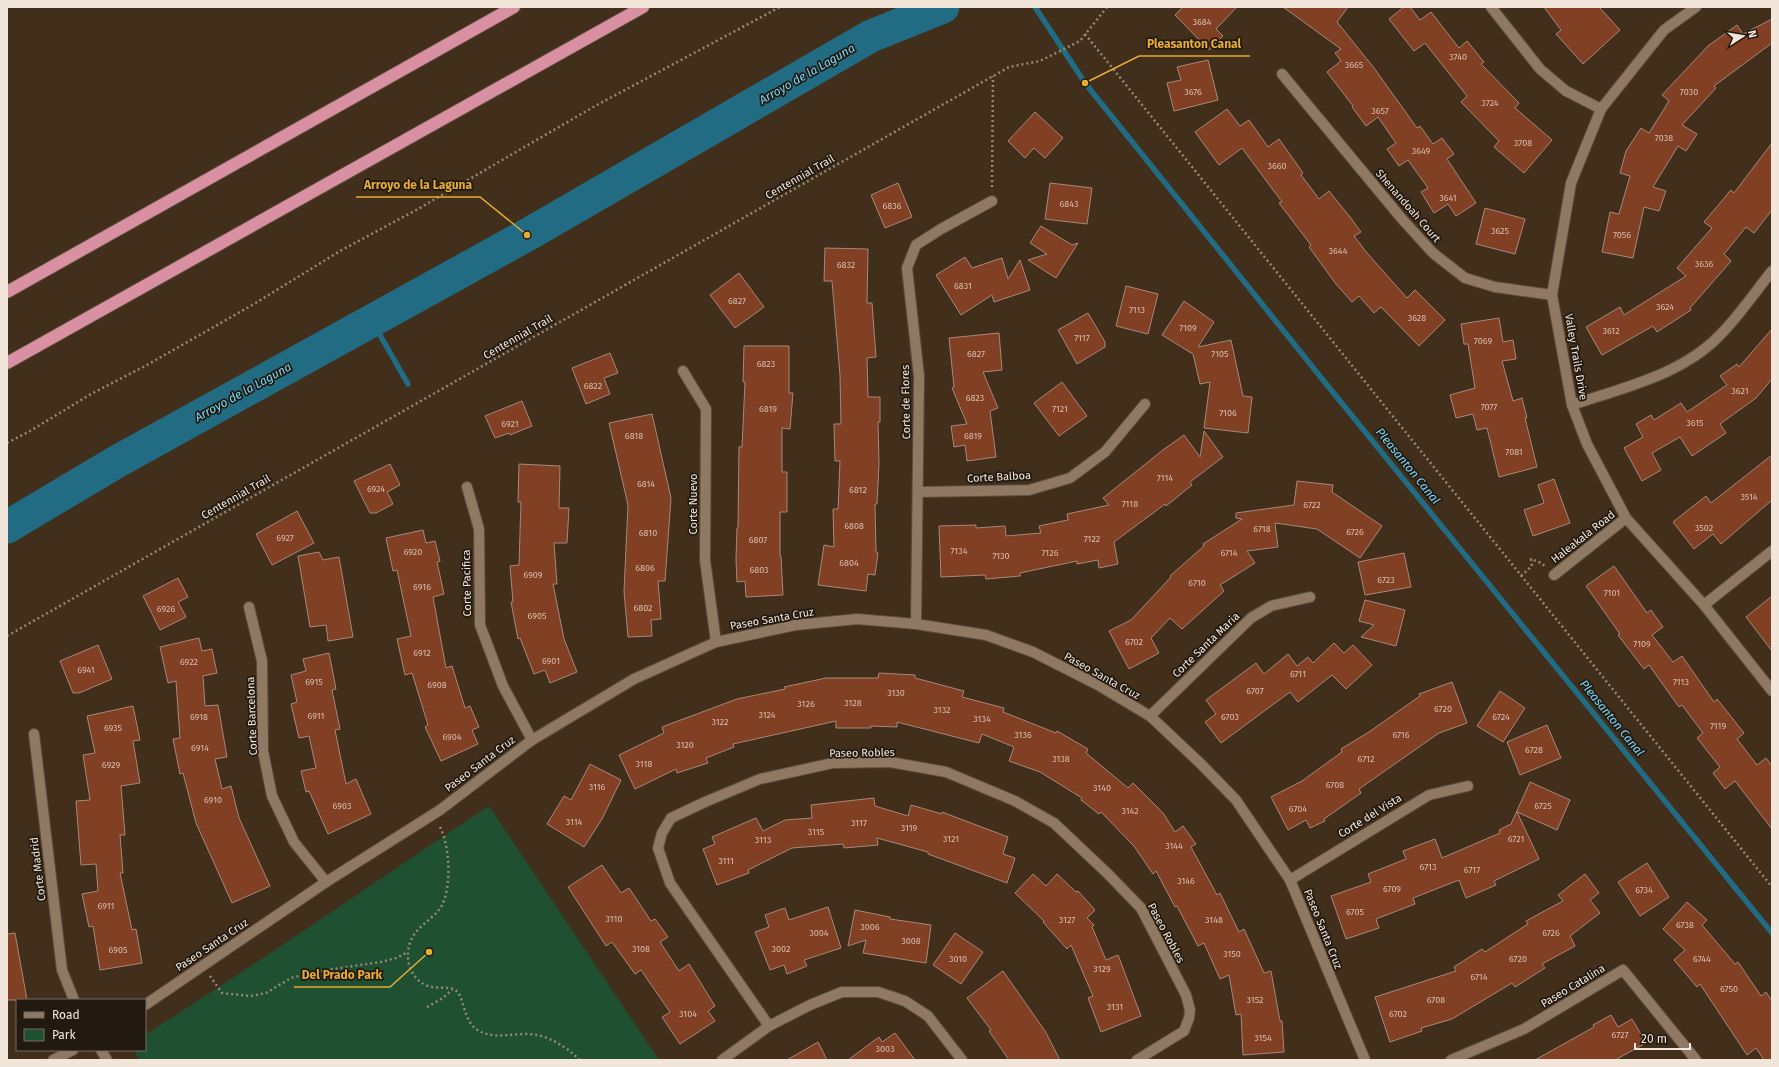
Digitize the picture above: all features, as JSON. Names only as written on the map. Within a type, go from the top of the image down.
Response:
[{"type":"highway","points":[[7,292],[514,7]]},
{"type":"highway","points":[[7,363],[643,7]]},
{"type":"street","points":[[1491,7],[1540,68],[1566,91],[1601,109]]},
{"type":"street","name":"Valley Trails Drive","points":[[1696,7],[1664,30],[1601,109],[1571,183],[1552,295],[1572,405],[1587,444],[1626,518],[1704,605],[1772,691]]},
{"type":"street","name":"Shenandoah Court","points":[[1282,74],[1402,219],[1433,253],[1465,278],[1495,288],[1552,295]]},
{"type":"street","name":"Corte de Flores","points":[[916,624],[920,376],[907,268],[916,245],[941,229],[992,201]]},
{"type":"street","points":[[1572,405],[1649,379],[1693,358],[1720,336],[1772,271]]},
{"type":"street","name":"Corte Nuevo","points":[[683,371],[706,409],[705,560],[716,642]]},
{"type":"street","name":"Corte Balboa","points":[[918,492],[1029,490],[1070,478],[1105,452],[1145,404]]},
{"type":"street","name":"Corte Pacifica","points":[[467,487],[479,529],[480,624],[503,686],[532,740]]},
{"type":"street","name":"Haleakala Road","points":[[1554,575],[1626,518]]},
{"type":"street","points":[[1704,605],[1772,550]]},
{"type":"street","name":"Corte Santa Maria","points":[[1150,716],[1250,618],[1271,606],[1310,596]]},
{"type":"street","name":"Corte Barcelona","points":[[249,607],[262,662],[263,751],[272,796],[294,842],[326,882]]},
{"type":"street","name":"Paseo Santa Cruz","points":[[146,1004],[326,882],[433,814],[532,740],[634,679],[716,642],[804,624],[857,619],[916,624],[986,635],[1033,652],[1098,685],[1150,716],[1201,764],[1236,800],[1290,880],[1365,1060]]},
{"type":"street","name":"Corte Madrid","points":[[34,734],[62,970],[74,999]]},
{"type":"street","name":"Paseo Robles","points":[[770,1026],[670,883],[658,848],[662,833],[672,818],[705,802],[760,779],[833,763],[890,762],[946,772],[1015,801],[1054,823],[1107,873],[1141,908],[1186,995],[1190,1010],[1189,1018],[1184,1031],[1138,1060]]},
{"type":"street","name":"Corte del Vista","points":[[1290,880],[1429,795],[1468,786]]},
{"type":"street","name":"Paseo Catalina","points":[[1451,1060],[1524,1029],[1623,970],[1696,1060]]},
{"type":"street","points":[[722,1060],[770,1026],[810,1005],[842,992],[878,992],[905,1001],[928,1016],[962,1060]]},
{"type":"street","points":[[53,1060],[71,1051]]},
{"type":"street","points":[[102,1051],[107,1060]]},
{"type":"path","points":[[7,443],[30,431],[91,394],[147,365],[254,304],[340,251],[418,209],[595,106],[780,7]]},
{"type":"path","points":[[1107,7],[1085,34],[1772,887]]},
{"type":"path","name":"Centennial Trail","points":[[7,636],[1009,67],[1040,61],[1080,41],[1085,34]]},
{"type":"path","points":[[992,201],[993,76]]},
{"type":"path","points":[[1522,576],[1532,566],[1531,559],[1541,563],[1554,575]]},
{"type":"path","points":[[433,814],[443,832],[448,850],[447,888],[441,906],[412,938],[408,952],[408,960],[412,973],[420,982],[428,986],[455,990],[459,994],[469,1022],[477,1030],[489,1036],[528,1034],[543,1037],[556,1041],[580,1060]]},
{"type":"path","points":[[202,966],[222,993],[251,996],[266,993],[275,986],[291,978],[306,974],[381,962],[396,958],[408,952]]},
{"type":"path","points":[[427,1008],[443,998],[452,990]]},
{"type":"green space","points":[[489,806],[659,1060],[139,1060],[135,1051],[146,1051],[146,1034],[275,950]]},
{"type":"building","points":[[1183,7],[1237,7],[1216,29],[1223,36],[1209,50],[1175,15]]},
{"type":"building","points":[[1283,7],[1348,7],[1337,22],[1374,68],[1417,128],[1420,126],[1433,144],[1442,138],[1454,154],[1447,159],[1476,203],[1456,216],[1448,204],[1434,213],[1421,192],[1428,188],[1408,160],[1399,166],[1387,149],[1396,143],[1378,117],[1366,126],[1327,72],[1341,61],[1335,53],[1341,49]]},
{"type":"building","points":[[1404,7],[1410,7],[1420,20],[1431,12],[1459,48],[1467,41],[1484,62],[1481,64],[1519,103],[1515,108],[1552,140],[1524,173],[1494,147],[1499,141],[1461,102],[1467,96],[1425,43],[1414,51],[1389,19]]},
{"type":"building","points":[[1544,7],[1599,7],[1620,30],[1583,64],[1556,34],[1561,30]]},
{"type":"building","points":[[1772,19],[1772,43],[1714,86],[1716,88],[1682,125],[1697,134],[1686,151],[1678,146],[1653,187],[1666,191],[1659,211],[1644,207],[1633,258],[1602,252],[1610,212],[1619,214],[1630,176],[1620,173],[1626,151],[1641,128],[1649,133],[1669,101],[1662,95],[1708,46],[1737,25],[1743,34]]},
{"type":"building","points":[[1208,60],[1218,100],[1174,111],[1167,83],[1181,80],[1177,67]]},
{"type":"building","points":[[1227,109],[1240,126],[1249,120],[1268,147],[1279,139],[1303,173],[1301,175],[1319,199],[1329,191],[1361,232],[1354,236],[1407,298],[1415,290],[1445,320],[1419,346],[1381,307],[1374,313],[1359,296],[1352,302],[1336,284],[1309,247],[1311,245],[1279,203],[1282,202],[1242,148],[1219,165],[1195,132]]},
{"type":"building","points":[[1035,112],[1063,138],[1045,158],[1034,148],[1025,158],[1008,141]]},
{"type":"building","points":[[1772,143],[1772,210],[1754,233],[1746,227],[1724,254],[1731,261],[1690,308],[1691,310],[1657,332],[1653,326],[1602,355],[1586,327],[1620,307],[1624,315],[1686,276],[1677,268],[1712,228],[1704,222],[1731,190],[1734,193]]},
{"type":"building","points":[[898,183],[912,217],[885,228],[871,195]]},
{"type":"building","points":[[1050,183],[1092,188],[1087,224],[1045,219]]},
{"type":"building","points":[[1485,208],[1525,219],[1515,254],[1476,244]]},
{"type":"building","points":[[1041,226],[1072,245],[1078,243],[1056,278],[1028,260],[1047,254],[1030,243]]},
{"type":"building","points":[[825,248],[868,249],[867,303],[872,303],[876,357],[867,358],[868,397],[880,397],[880,422],[878,422],[879,463],[877,504],[875,504],[876,552],[878,553],[875,575],[868,574],[866,591],[818,585],[824,545],[834,547],[833,509],[838,509],[840,461],[835,461],[834,424],[841,424],[840,375],[832,281],[824,281]]},
{"type":"building","points":[[965,257],[972,268],[1002,258],[1008,279],[1020,260],[1030,290],[994,302],[992,295],[961,315],[936,275]]},
{"type":"building","points":[[739,273],[764,307],[735,328],[710,295]]},
{"type":"building","points":[[1126,286],[1158,294],[1148,334],[1116,326]]},
{"type":"building","points":[[1184,301],[1214,322],[1198,347],[1231,340],[1243,396],[1252,397],[1248,433],[1204,428],[1210,382],[1200,384],[1193,354],[1162,335]]},
{"type":"building","points":[[1088,313],[1105,342],[1105,347],[1077,364],[1058,330]]},
{"type":"building","points":[[1499,318],[1503,342],[1513,340],[1516,359],[1502,361],[1513,401],[1522,398],[1527,418],[1525,418],[1537,467],[1499,477],[1487,428],[1477,430],[1473,414],[1456,418],[1450,395],[1475,388],[1468,344],[1464,344],[1461,324]]},
{"type":"building","points":[[1772,329],[1772,379],[1756,398],[1720,424],[1726,433],[1692,456],[1680,437],[1652,453],[1661,470],[1642,481],[1624,448],[1643,437],[1636,424],[1651,415],[1654,420],[1681,403],[1687,412],[1727,385],[1720,376],[1737,364],[1739,367]]},
{"type":"building","points":[[999,333],[1002,370],[983,372],[998,408],[990,411],[996,457],[967,461],[965,445],[954,447],[951,426],[967,424],[952,388],[954,387],[949,338]]},
{"type":"building","points":[[744,346],[789,346],[789,393],[793,393],[790,429],[782,428],[782,472],[787,472],[787,512],[780,512],[780,556],[783,595],[746,597],[745,581],[737,582],[736,559],[739,447],[742,447],[745,382],[743,382]]},
{"type":"building","points":[[610,353],[618,373],[604,378],[610,394],[586,404],[572,368]]},
{"type":"building","points":[[1062,382],[1087,416],[1059,436],[1034,403]]},
{"type":"building","points":[[522,401],[532,426],[510,435],[509,433],[495,438],[485,416]]},
{"type":"building","points":[[652,414],[671,498],[665,581],[658,581],[661,619],[651,620],[652,636],[628,637],[624,591],[628,505],[609,423]]},
{"type":"building","points":[[1204,431],[1223,457],[1190,482],[1192,485],[1166,506],[1165,504],[1114,542],[1118,564],[1099,568],[1098,560],[1077,564],[1077,561],[1020,573],[1020,576],[986,579],[985,575],[941,577],[939,526],[976,525],[976,528],[1005,526],[1006,536],[1041,533],[1039,526],[1068,520],[1067,514],[1109,505],[1103,498],[1184,435],[1200,457]]},
{"type":"building","points":[[1772,455],[1772,500],[1721,544],[1713,534],[1694,549],[1673,522],[1706,496],[1711,503]]},
{"type":"building","points":[[390,464],[400,485],[387,492],[393,504],[376,513],[370,513],[354,481]]},
{"type":"building","points":[[519,464],[560,466],[559,508],[569,508],[567,543],[554,543],[557,584],[553,584],[564,639],[577,672],[550,683],[545,670],[534,674],[520,638],[518,639],[511,602],[513,602],[510,566],[519,565],[521,502],[518,502]]},
{"type":"building","points":[[1554,479],[1570,523],[1533,536],[1524,510],[1544,503],[1538,485]]},
{"type":"building","points":[[1297,481],[1333,485],[1332,492],[1382,526],[1360,558],[1317,529],[1275,523],[1278,547],[1247,551],[1255,563],[1220,585],[1224,591],[1182,629],[1170,618],[1151,638],[1159,653],[1129,669],[1109,631],[1131,620],[1171,577],[1170,576],[1204,546],[1203,544],[1242,519],[1236,518],[1236,513],[1294,505]]},
{"type":"building","points":[[297,511],[314,543],[272,565],[256,534]]},
{"type":"building","points":[[423,530],[426,543],[435,541],[440,561],[437,562],[444,594],[433,597],[446,668],[452,666],[465,708],[470,706],[479,727],[472,730],[478,744],[441,761],[425,727],[428,725],[412,673],[405,675],[397,639],[411,636],[397,570],[393,571],[386,538]]},
{"type":"building","points":[[319,552],[323,560],[339,557],[353,637],[328,641],[326,625],[310,627],[298,556]]},
{"type":"building","points":[[1404,553],[1411,587],[1365,595],[1358,562]]},
{"type":"building","points":[[1614,566],[1647,613],[1651,610],[1663,627],[1652,635],[1673,662],[1682,656],[1714,702],[1717,699],[1744,733],[1737,739],[1757,765],[1766,758],[1772,766],[1772,829],[1735,781],[1725,789],[1713,773],[1720,767],[1697,738],[1703,733],[1682,705],[1679,707],[1649,665],[1644,669],[1618,635],[1620,634],[1586,586]]},
{"type":"building","points":[[178,578],[188,597],[178,602],[186,617],[160,630],[143,596]]},
{"type":"building","points":[[1772,596],[1772,651],[1746,617]]},
{"type":"building","points":[[1365,600],[1405,610],[1396,646],[1361,637],[1374,625],[1359,621]]},
{"type":"building","points":[[199,638],[202,651],[212,649],[217,673],[203,676],[205,706],[218,705],[227,757],[215,759],[222,789],[231,786],[239,818],[270,886],[232,903],[196,823],[183,773],[180,774],[173,739],[180,738],[176,681],[168,683],[160,647]]},
{"type":"building","points":[[1334,643],[1344,653],[1353,645],[1372,665],[1346,689],[1332,675],[1298,702],[1290,692],[1221,743],[1205,722],[1216,714],[1206,700],[1256,663],[1264,674],[1288,654],[1297,666],[1308,657],[1313,663]]},
{"type":"building","points":[[98,645],[112,679],[79,693],[73,693],[60,661]]},
{"type":"building","points":[[329,653],[336,689],[332,690],[340,729],[335,730],[346,784],[356,779],[371,814],[328,834],[309,791],[306,792],[301,771],[316,768],[309,736],[299,738],[291,704],[297,702],[291,675],[306,671],[303,659]]},
{"type":"building","points":[[879,673],[915,675],[915,678],[964,691],[962,697],[1004,708],[1003,712],[1056,733],[1057,731],[1088,749],[1086,753],[1128,788],[1133,783],[1163,813],[1175,832],[1183,826],[1196,844],[1191,847],[1217,895],[1220,893],[1239,932],[1244,929],[1264,973],[1271,971],[1280,1021],[1282,1021],[1284,1052],[1243,1055],[1241,1014],[1236,1015],[1229,975],[1220,979],[1204,943],[1198,946],[1177,906],[1175,907],[1156,871],[1153,874],[1134,846],[1101,812],[1099,814],[1081,800],[1082,798],[1040,772],[1009,761],[1014,747],[982,734],[979,743],[897,722],[897,727],[871,726],[871,728],[836,728],[836,721],[733,744],[734,747],[706,758],[708,763],[677,773],[676,769],[635,789],[619,755],[664,733],[662,727],[737,699],[785,689],[784,687],[826,678],[878,678]]},
{"type":"building","points":[[1452,682],[1467,723],[1439,733],[1359,789],[1361,793],[1324,819],[1325,821],[1310,828],[1306,820],[1288,830],[1271,797],[1302,781],[1342,752],[1341,749],[1369,732],[1420,696],[1419,694]]},
{"type":"building","points":[[1500,691],[1525,708],[1503,742],[1477,726]]},
{"type":"building","points":[[133,706],[140,740],[133,741],[140,783],[121,786],[125,835],[120,835],[123,873],[120,873],[132,930],[136,929],[142,963],[100,970],[93,926],[89,927],[82,894],[98,891],[96,864],[81,865],[76,801],[90,800],[83,755],[95,753],[87,716]]},
{"type":"building","points":[[1547,725],[1561,758],[1520,775],[1507,742]]},
{"type":"building","points":[[590,764],[621,780],[602,819],[584,847],[547,824],[564,796],[571,800]]},
{"type":"building","points":[[1530,782],[1570,800],[1557,830],[1517,812],[1539,859],[1494,881],[1496,885],[1466,898],[1459,880],[1413,898],[1415,904],[1376,919],[1379,928],[1346,939],[1331,896],[1371,882],[1368,874],[1406,859],[1403,851],[1435,839],[1442,858],[1500,833],[1499,830],[1511,824]]},
{"type":"building","points":[[874,798],[875,806],[908,816],[911,805],[942,814],[942,812],[1008,837],[1003,854],[1015,858],[1007,883],[928,854],[928,852],[877,838],[878,845],[844,848],[843,844],[792,848],[748,870],[749,873],[717,885],[703,849],[715,844],[712,837],[756,818],[763,831],[785,820],[812,818],[811,805]]},
{"type":"building","points":[[1647,863],[1669,897],[1640,916],[1618,882]]},
{"type":"building","points":[[602,865],[621,893],[629,888],[651,921],[655,919],[668,937],[660,942],[679,971],[689,964],[715,1006],[708,1011],[715,1021],[680,1044],[662,1017],[670,1012],[641,970],[635,974],[612,942],[606,946],[568,887]]},
{"type":"building","points":[[1033,874],[1046,886],[1057,874],[1076,892],[1078,891],[1095,910],[1087,918],[1094,925],[1092,927],[1106,960],[1118,955],[1141,1016],[1101,1032],[1088,998],[1093,996],[1071,945],[1067,949],[1043,922],[1044,921],[1015,893]]},
{"type":"building","points":[[1585,874],[1599,893],[1590,900],[1600,913],[1570,936],[1575,946],[1542,964],[1545,968],[1515,987],[1512,983],[1452,1019],[1421,1028],[1422,1031],[1390,1042],[1375,997],[1456,971],[1454,967],[1482,949],[1485,952],[1528,924],[1526,921],[1563,901],[1558,895]]},
{"type":"building","points":[[1687,902],[1707,920],[1702,925],[1735,964],[1738,962],[1761,996],[1766,992],[1772,1001],[1772,1060],[1764,1060],[1756,1048],[1747,1055],[1700,984],[1697,987],[1674,960],[1685,950],[1663,929]]},
{"type":"building","points":[[828,907],[841,948],[804,960],[807,966],[787,974],[784,965],[770,970],[755,932],[769,927],[765,915],[785,908],[789,920]]},
{"type":"building","points":[[855,910],[890,917],[890,919],[931,925],[926,963],[863,953],[866,940],[848,946]]},
{"type":"building","points":[[15,933],[27,999],[7,1000],[7,934]]},
{"type":"building","points":[[955,933],[983,952],[961,984],[933,965]]},
{"type":"building","points":[[1003,971],[1045,1031],[1060,1060],[1009,1060],[989,1031],[991,1030],[967,998]]},
{"type":"building","points":[[1611,1015],[1618,1027],[1632,1019],[1646,1043],[1615,1060],[1535,1060],[1594,1027],[1593,1025]]},
{"type":"building","points":[[895,1033],[915,1060],[848,1060],[879,1037],[882,1042]]},
{"type":"building","points":[[818,1042],[827,1060],[787,1060]]},
{"type":"waterway","name":"Arroyo de la Laguna","points":[[7,527],[118,461],[527,235],[871,36],[943,7]]},
{"type":"waterway","name":"Pleasanton Canal","points":[[1035,7],[1085,83],[1323,380],[1772,933]]},
{"type":"waterway","points":[[372,321],[408,384]]},
{"type":"place","name":"Pleasanton Canal","points":[[1085,83]]},
{"type":"place","name":"Arroyo de la Laguna","points":[[527,235]]},
{"type":"place","name":"Del Prado Park","points":[[429,952]]}]
